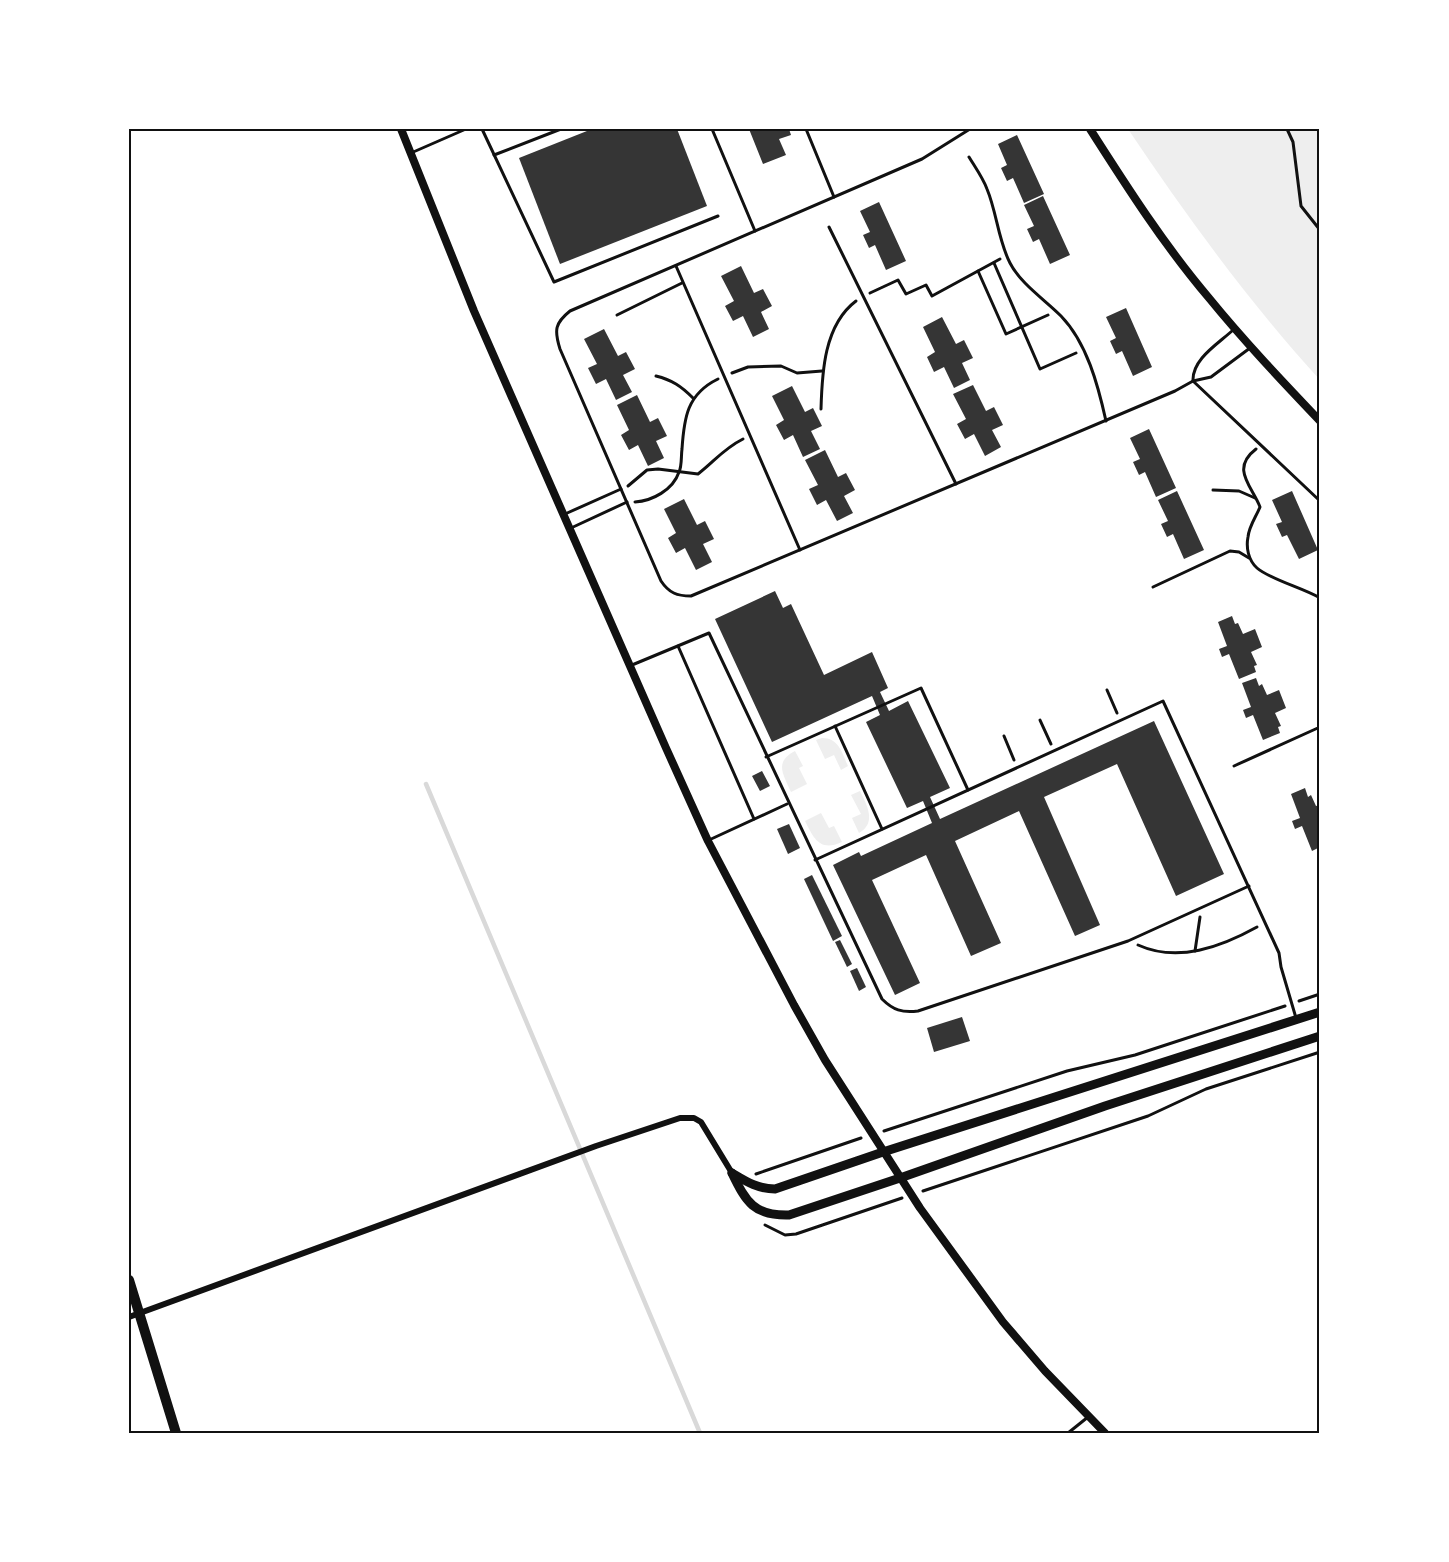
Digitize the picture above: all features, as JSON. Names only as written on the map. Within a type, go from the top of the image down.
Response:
[{"type":"highway","points":[[129,1280],[176,1433]]},
{"type":"main road","points":[[732,1173],[750,1184],[764,1189],[775,1189],[883,1152],[1320,1012]]},
{"type":"main road","points":[[732,1173],[742,1194],[754,1208],[772,1215],[789,1215],[1320,1035]]},
{"type":"street","points":[[401,129],[474,311],[629,666],[708,841],[794,1005],[825,1060],[911,1195],[1003,1322],[1045,1371],[1105,1433]]},
{"type":"street","points":[[1090,129],[1168,246],[1251,347],[1320,421]]},
{"type":"street","points":[[129,1317],[596,1146],[680,1118],[694,1118],[701,1122],[732,1173]]},
{"type":"lane","points":[[410,154],[466,129]]},
{"type":"lane","points":[[482,129],[554,282],[718,216]]},
{"type":"lane","points":[[494,155],[561,129]]},
{"type":"lane","points":[[712,129],[755,231]]},
{"type":"lane","points":[[806,129],[834,197]]},
{"type":"lane","points":[[970,129],[922,159],[570,311],[560,319],[556,330],[560,349],[661,581],[668,590],[679,596],[691,596],[1175,392],[1193,381],[1211,376],[1251,347]]},
{"type":"lane","points":[[969,157],[987,188],[1010,265],[1063,319],[1083,350],[1099,391],[1106,421]]},
{"type":"lane","points":[[829,227],[956,484]]},
{"type":"lane","points":[[676,266],[800,550]]},
{"type":"lane","points":[[617,315],[683,282]]},
{"type":"lane","points":[[1235,328],[1198,362],[1193,372],[1193,381],[1320,501]]},
{"type":"lane","points":[[563,515],[621,490]]},
{"type":"lane","points":[[569,529],[627,502]]},
{"type":"lane","points":[[629,666],[709,633],[882,999],[891,1008],[905,1012],[918,1011],[1128,941],[1249,886]]},
{"type":"lane","points":[[678,646],[754,819]]},
{"type":"lane","points":[[766,757],[921,688],[968,790]]},
{"type":"lane","points":[[815,860],[1163,701],[1279,953],[1297,1020]]},
{"type":"lane","points":[[835,726],[856,777],[882,829]]},
{"type":"lane","points":[[708,841],[788,803]]},
{"type":"lane","points":[[1068,1433],[1088,1417]]},
{"type":"path","points":[[1287,129],[1293,142],[1301,206],[1320,230]]},
{"type":"path","points":[[821,409],[823,371],[829,343],[840,316],[863,296],[898,280],[906,294],[926,285],[932,296],[1007,255]]},
{"type":"path","points":[[994,262],[1040,369],[1083,350]]},
{"type":"path","points":[[978,271],[1005,334],[1056,311]]},
{"type":"path","points":[[627,502],[655,497],[672,485],[680,472],[683,431],[687,413],[693,398],[706,385],[748,367],[781,366],[797,373],[823,371]]},
{"type":"path","points":[[656,376],[671,380],[693,398]]},
{"type":"path","points":[[621,490],[647,470],[658,469],[698,474],[709,466],[718,454],[750,436]]},
{"type":"path","points":[[1260,446],[1248,456],[1244,468],[1248,487],[1257,498],[1260,507],[1248,539],[1251,559],[1257,568],[1320,598]]},
{"type":"path","points":[[1213,490],[1239,491],[1257,498]]},
{"type":"path","points":[[1153,587],[1230,551],[1239,552],[1251,559]]},
{"type":"path","points":[[1107,690],[1120,720]]},
{"type":"path","points":[[1040,720],[1054,751]]},
{"type":"path","points":[[1234,766],[1320,727]]},
{"type":"path","points":[[1004,736],[1017,767]]},
{"type":"path","points":[[1195,951],[1202,907]]},
{"type":"path","points":[[1128,941],[1143,947],[1168,952],[1195,951],[1222,945],[1266,923]]},
{"type":"path","points":[[732,1173],[756,1174],[1067,1071],[1135,1055],[1320,994]]},
{"type":"path","points":[[911,1195],[1148,1116],[1206,1089],[1320,1052]]},
{"type":"shaded area","points":[[1128,129],[1320,129],[1320,380],[1268,320],[1220,258]]},
{"type":"shaded area","points":[[822,738],[836,743],[848,766],[841,770],[834,755],[825,759],[816,740]]},
{"type":"shaded area","points":[[795,751],[803,766],[799,768],[807,784],[791,792],[783,774],[782,764],[788,755]]},
{"type":"shaded area","points":[[860,791],[868,808],[869,819],[868,824],[859,833],[852,818],[861,814],[851,795]]},
{"type":"shaded area","points":[[821,813],[829,828],[834,826],[842,842],[834,845],[823,844],[811,833],[805,821]]},
{"type":"building","points":[[592,129],[677,129],[707,206],[560,264],[519,158]]},
{"type":"building","points":[[749,129],[789,129],[791,135],[779,139],[786,155],[763,164]]},
{"type":"building","points":[[1017,135],[1044,194],[1024,203],[1013,178],[1007,181],[1001,168],[1007,165],[998,144]]},
{"type":"building","points":[[1043,196],[1070,255],[1050,264],[1039,239],[1033,242],[1027,229],[1034,226],[1024,205]]},
{"type":"building","points":[[879,202],[906,261],[886,270],[875,245],[869,248],[863,235],[870,232],[860,211]]},
{"type":"building","points":[[741,266],[754,293],[763,289],[772,306],[761,312],[769,329],[753,337],[743,316],[733,321],[725,306],[734,301],[721,276]]},
{"type":"building","points":[[1126,308],[1152,367],[1133,376],[1122,351],[1116,354],[1110,341],[1116,338],[1106,317]]},
{"type":"building","points":[[942,317],[956,344],[964,340],[973,358],[962,363],[970,380],[954,388],[944,367],[934,372],[927,357],[935,352],[923,327]]},
{"type":"building","points":[[604,329],[618,356],[626,352],[635,369],[623,375],[632,392],[616,400],[606,379],[596,384],[588,368],[597,364],[584,339]]},
{"type":"building","points":[[973,385],[986,411],[994,407],[1003,425],[992,430],[1001,447],[985,456],[974,434],[965,439],[957,424],[966,419],[953,394]]},
{"type":"building","points":[[792,386],[805,412],[813,408],[822,426],[811,431],[820,449],[803,457],[793,435],[784,440],[776,425],[784,420],[772,396]]},
{"type":"building","points":[[637,395],[650,422],[658,418],[667,436],[656,441],[664,458],[648,466],[638,445],[629,450],[621,435],[629,430],[617,405]]},
{"type":"building","points":[[1149,429],[1176,488],[1156,497],[1145,472],[1139,475],[1133,462],[1140,459],[1130,438]]},
{"type":"building","points":[[825,450],[838,477],[846,473],[855,490],[844,496],[853,513],[837,521],[826,500],[817,505],[809,489],[818,485],[805,460]]},
{"type":"building","points":[[1177,491],[1204,550],[1184,559],[1173,534],[1167,537],[1161,524],[1168,521],[1158,500]]},
{"type":"building","points":[[1292,491],[1318,550],[1299,559],[1287,535],[1282,537],[1276,524],[1282,522],[1272,500]]},
{"type":"building","points":[[684,499],[697,525],[705,521],[714,539],[703,544],[712,562],[696,570],[685,548],[676,553],[668,538],[676,533],[664,509]]},
{"type":"building","points":[[775,591],[783,608],[791,604],[824,675],[872,652],[888,688],[880,692],[889,711],[908,701],[950,788],[930,797],[940,819],[1154,721],[1224,874],[1176,896],[1117,764],[1044,797],[1100,925],[1075,936],[1019,811],[955,841],[1001,943],[971,956],[926,855],[872,880],[920,983],[895,995],[833,865],[859,852],[861,856],[932,823],[923,801],[907,808],[866,722],[880,715],[872,696],[772,742],[715,619]]},
{"type":"building","points":[[1232,616],[1243,634],[1255,629],[1262,647],[1251,652],[1257,665],[1254,666],[1256,672],[1239,679],[1229,654],[1222,657],[1219,649],[1227,646],[1218,622]]},
{"type":"building","points":[[1256,678],[1259,686],[1262,684],[1267,695],[1279,690],[1286,708],[1275,713],[1281,726],[1278,727],[1280,733],[1263,740],[1253,715],[1246,718],[1243,710],[1251,707],[1242,683]]},
{"type":"building","points":[[762,771],[770,786],[760,791],[752,776]]},
{"type":"building","points":[[1305,788],[1308,797],[1311,795],[1316,806],[1320,805],[1320,847],[1312,851],[1302,826],[1295,829],[1292,821],[1300,818],[1291,794]]},
{"type":"building","points":[[789,824],[800,848],[788,854],[777,829]]},
{"type":"building","points":[[812,875],[842,936],[833,941],[804,879]]},
{"type":"building","points":[[840,940],[852,964],[847,967],[835,942]]},
{"type":"building","points":[[857,968],[866,987],[859,991],[850,971]]},
{"type":"building","points":[[962,1017],[970,1041],[934,1052],[927,1028]]},
{"type":"waterway","points":[[426,784],[700,1433]]}]
